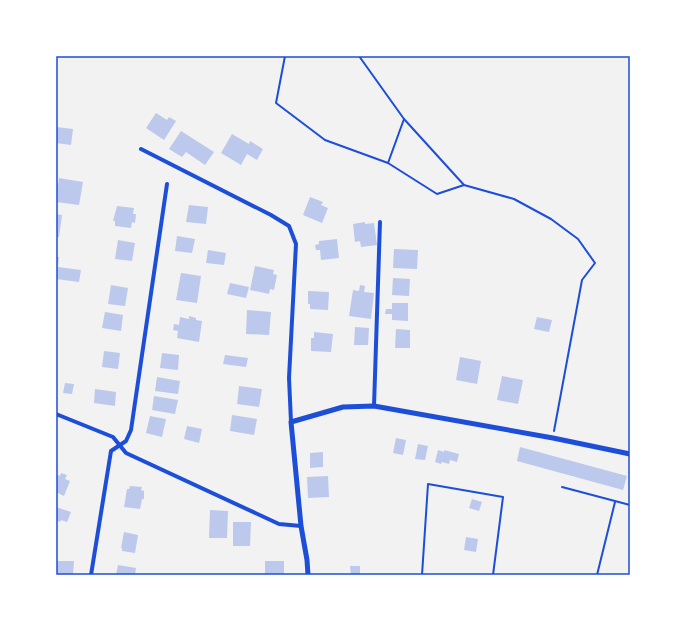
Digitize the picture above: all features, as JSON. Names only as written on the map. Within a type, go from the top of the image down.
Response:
[{"type":"street","points":[[141,149],[289,226],[296,244],[289,378],[291,422],[301,526],[308,575]]},
{"type":"street","points":[[91,575],[111,451],[126,441],[131,430],[167,184]]},
{"type":"street","points":[[374,406],[380,222]]},
{"type":"street","points":[[291,422],[343,407],[374,406],[553,438],[630,454]]},
{"type":"street","points":[[56,414],[113,436],[126,453],[279,524],[301,526]]},
{"type":"lane","points":[[422,575],[428,484],[503,497],[493,575]]},
{"type":"lane","points":[[562,487],[630,505]]},
{"type":"lane","points":[[597,575],[615,502]]},
{"type":"path","points":[[284,56],[276,103],[325,140],[388,163],[437,194],[464,184]]},
{"type":"path","points":[[359,56],[404,119],[464,184],[514,199],[551,219],[578,239],[595,263],[582,280],[553,438]]},
{"type":"path","points":[[388,163],[404,119]]},
{"type":"building","points":[[156,113],[167,120],[169,117],[176,121],[164,140],[146,128]]},
{"type":"building","points":[[56,127],[73,129],[71,145],[56,143]]},
{"type":"building","points":[[181,131],[214,152],[205,165],[186,152],[182,157],[169,149]]},
{"type":"building","points":[[232,134],[249,144],[250,141],[263,149],[257,160],[247,154],[241,165],[221,153]]},
{"type":"building","points":[[59,178],[83,182],[79,205],[56,202],[58,194],[56,194],[56,185],[58,185]]},
{"type":"building","points":[[310,197],[323,202],[321,205],[328,208],[322,223],[303,215]]},
{"type":"building","points":[[189,205],[208,207],[206,224],[186,222]]},
{"type":"building","points":[[117,206],[134,208],[133,214],[136,214],[135,223],[132,222],[131,228],[115,226],[115,221],[113,221]]},
{"type":"building","points":[[56,214],[62,215],[59,237],[56,237]]},
{"type":"building","points":[[365,222],[365,224],[374,223],[377,245],[361,247],[360,241],[355,242],[353,224]]},
{"type":"building","points":[[177,236],[195,239],[192,253],[175,251]]},
{"type":"building","points":[[337,239],[339,258],[321,260],[320,250],[316,250],[315,245],[319,244],[319,241]]},
{"type":"building","points":[[118,240],[135,243],[132,261],[115,259]]},
{"type":"building","points":[[394,249],[418,250],[417,269],[393,268]]},
{"type":"building","points":[[208,250],[226,253],[224,265],[206,263]]},
{"type":"building","points":[[56,257],[59,257],[58,267],[81,270],[79,282],[56,279]]},
{"type":"building","points":[[255,266],[274,270],[273,274],[277,275],[274,290],[270,289],[269,294],[250,290]]},
{"type":"building","points":[[181,273],[201,276],[197,303],[176,300]]},
{"type":"building","points":[[393,278],[410,279],[409,296],[392,295]]},
{"type":"building","points":[[230,283],[249,287],[246,298],[227,294]]},
{"type":"building","points":[[111,285],[128,288],[125,306],[108,304]]},
{"type":"building","points":[[360,285],[365,286],[364,292],[374,293],[371,319],[349,316],[353,290],[359,291]]},
{"type":"building","points":[[308,291],[329,292],[328,310],[310,309],[310,304],[308,304]]},
{"type":"building","points":[[392,303],[408,303],[408,321],[392,320],[392,314],[385,314],[386,309],[392,309]]},
{"type":"building","points":[[247,310],[271,312],[269,335],[246,334]]},
{"type":"building","points":[[105,312],[123,315],[121,331],[102,328]]},
{"type":"building","points":[[189,316],[196,318],[196,320],[202,321],[199,342],[177,338],[178,331],[173,330],[174,324],[179,325],[180,317],[189,319]]},
{"type":"building","points":[[537,317],[552,320],[549,332],[534,329]]},
{"type":"building","points":[[355,327],[369,328],[368,345],[354,345]]},
{"type":"building","points":[[396,329],[410,330],[410,348],[395,348]]},
{"type":"building","points":[[314,332],[333,334],[331,352],[311,351],[311,338],[314,338]]},
{"type":"building","points":[[104,351],[120,353],[118,369],[102,367]]},
{"type":"building","points":[[162,353],[179,355],[178,370],[160,368]]},
{"type":"building","points":[[225,355],[248,358],[246,367],[223,364]]},
{"type":"building","points":[[460,357],[481,361],[477,384],[456,380]]},
{"type":"building","points":[[502,376],[523,380],[518,404],[497,400]]},
{"type":"building","points":[[157,377],[180,381],[178,394],[155,391]]},
{"type":"building","points":[[65,383],[74,384],[72,394],[63,393]]},
{"type":"building","points":[[239,386],[262,389],[259,407],[237,404]]},
{"type":"building","points":[[95,389],[116,392],[115,406],[94,403]]},
{"type":"building","points":[[154,396],[178,400],[175,414],[152,410]]},
{"type":"building","points":[[232,415],[257,419],[254,435],[230,431]]},
{"type":"building","points":[[150,416],[166,419],[162,437],[146,433]]},
{"type":"building","points":[[187,426],[202,429],[199,443],[184,439]]},
{"type":"building","points":[[396,438],[406,440],[403,455],[393,453]]},
{"type":"building","points":[[418,444],[428,446],[425,460],[415,459]]},
{"type":"building","points":[[520,447],[627,476],[623,490],[517,461]]},
{"type":"building","points":[[438,450],[459,454],[457,462],[450,460],[449,464],[442,462],[441,464],[435,462]]},
{"type":"building","points":[[323,452],[323,467],[310,468],[310,453]]},
{"type":"building","points":[[61,473],[67,475],[65,479],[70,481],[64,496],[56,492],[56,474],[60,476]]},
{"type":"building","points":[[328,476],[329,497],[308,498],[307,477]]},
{"type":"building","points":[[130,486],[142,487],[141,490],[144,491],[144,499],[142,499],[140,509],[124,507],[127,489],[129,489]]},
{"type":"building","points":[[472,499],[482,502],[479,511],[469,508]]},
{"type":"building","points":[[56,507],[71,512],[67,522],[61,520],[60,522],[56,520]]},
{"type":"building","points":[[210,510],[228,511],[227,538],[209,538]]},
{"type":"building","points":[[233,522],[251,522],[250,546],[233,546]]},
{"type":"building","points":[[124,532],[138,535],[135,553],[122,551],[121,548]]},
{"type":"building","points":[[466,537],[478,539],[476,552],[464,550]]},
{"type":"building","points":[[56,561],[74,561],[73,575],[56,575]]},
{"type":"building","points":[[265,561],[284,561],[284,575],[265,575]]},
{"type":"building","points":[[118,565],[136,568],[135,575],[116,575]]},
{"type":"building","points":[[350,566],[360,566],[360,575],[351,575]]}]
